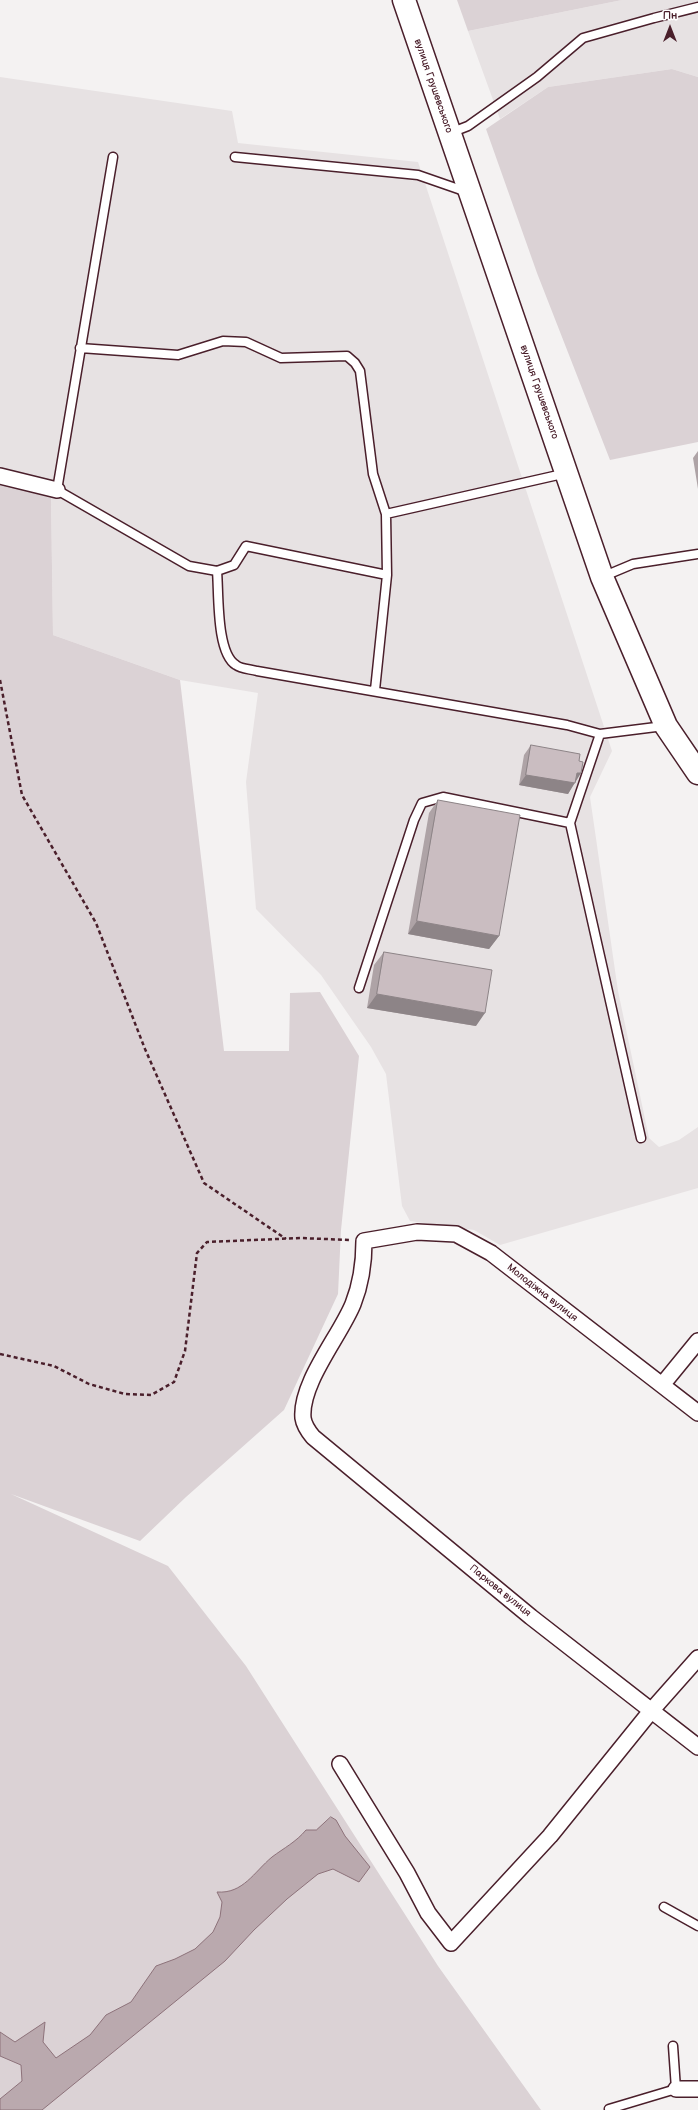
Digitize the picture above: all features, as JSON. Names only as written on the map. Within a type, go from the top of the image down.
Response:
[{"type":"main road","name":"вулиця Грушевського","points":[[404,0],[602,578],[666,726],[698,774]]},
{"type":"street","points":[[0,476],[57,490]]},
{"type":"street","name":"Молодіжна вулиця","points":[[364,1241],[417,1232],[456,1234],[490,1253],[698,1413]]},
{"type":"street","name":"Паркова вулиця","points":[[364,1241],[364,1262],[353,1304],[323,1359],[306,1395],[303,1407],[303,1420],[312,1437],[531,1617],[698,1747]]},
{"type":"street","points":[[662,1385],[698,1341]]},
{"type":"street","points":[[340,1764],[407,1873],[428,1912],[450,1943],[550,1836],[651,1711],[698,1658]]},
{"type":"street","points":[[676,2089],[698,2089]]},
{"type":"lane","points":[[450,133],[468,126],[537,77],[583,38],[698,7]]},
{"type":"lane","points":[[113,157],[57,490],[189,566],[217,571],[234,565],[246,546],[387,575]]},
{"type":"lane","points":[[235,157],[418,175],[470,193]]},
{"type":"lane","points":[[80,348],[178,355],[223,341],[246,342],[281,358],[347,356],[356,363],[360,371],[373,474],[386,514],[387,575],[376,690]]},
{"type":"lane","points":[[386,514],[567,473]]},
{"type":"lane","points":[[602,578],[633,564],[698,554]]},
{"type":"lane","points":[[217,571],[221,640],[226,656],[236,666],[257,671],[376,690],[567,724],[600,734],[666,726]]},
{"type":"lane","points":[[600,734],[570,823],[641,1138]]},
{"type":"lane","points":[[359,988],[414,820],[422,804],[443,797],[570,823]]},
{"type":"lane","points":[[664,1908],[698,1926]]},
{"type":"lane","points":[[609,2109],[676,2089],[673,2046]]},
{"type":"path","points":[[0,680],[22,795],[96,922],[145,1049],[204,1183],[286,1239]]},
{"type":"path","points":[[0,1354],[54,1366],[89,1384],[125,1394],[151,1395],[174,1382],[185,1351],[197,1253],[207,1242],[286,1239],[364,1241]]},
{"type":"shaded area","points":[[457,0],[622,0],[468,31]]},
{"type":"shaded area","points":[[622,0],[698,0],[698,77],[672,69],[548,87],[500,119],[468,31]]},
{"type":"shaded area","points":[[672,69],[698,77],[698,442],[610,460],[537,273],[486,129],[548,87]]},
{"type":"shaded area","points":[[0,77],[232,111],[238,143],[418,162],[612,751],[590,797],[618,991],[649,1138],[659,1147],[679,1140],[698,1127],[698,1188],[500,1245],[474,1230],[410,1221],[402,1206],[386,1074],[371,1047],[321,975],[256,909],[246,782],[258,693],[180,680],[53,635],[51,498],[0,483]]},
{"type":"shaded area","points":[[0,483],[51,498],[53,635],[180,680],[224,1051],[289,1051],[290,993],[320,992],[359,1056],[341,1230],[338,1294],[284,1410],[186,1497],[140,1541],[11,1494],[168,1566],[246,1666],[438,1966],[541,2110],[0,2110]]},
{"type":"shaded area","points":[[331,1817],[336,1820],[345,1836],[370,1867],[359,1882],[333,1869],[318,1874],[287,1899],[254,1930],[225,1961],[42,2110],[0,2110],[0,2099],[22,2081],[21,2065],[0,2056],[0,2032],[15,2042],[45,2022],[43,2042],[56,2058],[90,2035],[106,2015],[131,2002],[156,1966],[195,1949],[213,1932],[220,1917],[222,1902],[217,1892],[226,1892],[241,1886],[272,1857],[306,1830],[316,1830]]},
{"type":"building","points":[[531,745],[580,754],[579,761],[583,762],[581,773],[577,773],[575,783],[526,775]]},
{"type":"building","points":[[438,800],[520,815],[499,936],[417,921]]},
{"type":"building","points":[[384,952],[492,970],[485,1013],[377,994]]}]
